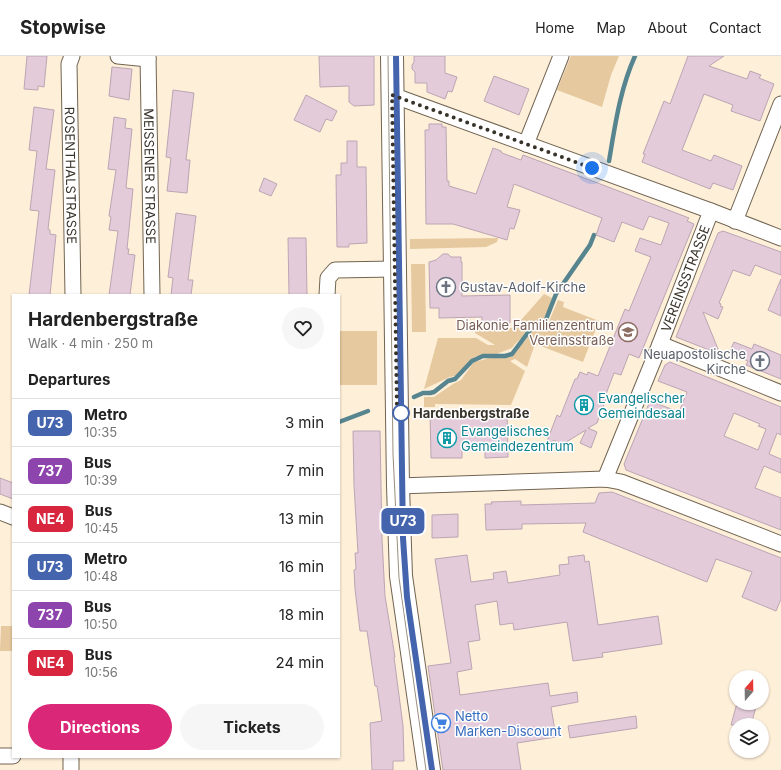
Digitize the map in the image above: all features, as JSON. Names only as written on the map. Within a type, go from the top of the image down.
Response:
[{"type":"street","name":"ROSENTHALSTRASSE","points":[[72,56],[69,64],[73,294]]},
{"type":"street","points":[[118,56],[148,58]]},
{"type":"street","points":[[392,56],[398,486],[401,576],[429,770]]},
{"type":"street","points":[[526,144],[561,56]]},
{"type":"street","name":"MEISSENER STRASSE","points":[[148,58],[152,294]]},
{"type":"street","points":[[392,95],[781,238]]},
{"type":"street","points":[[735,221],[781,104]]},
{"type":"street","name":"VEREINSSTRASSE","points":[[605,479],[660,344],[711,211]]},
{"type":"street","points":[[327,294],[328,278],[335,270],[395,269]]},
{"type":"street","points":[[660,344],[781,393]]},
{"type":"street","points":[[398,486],[605,479],[620,482],[781,544]]},
{"type":"street","points":[[0,512],[12,517]]},
{"type":"street","points":[[71,758],[71,770]]},
{"type":"shaded area","points":[[571,56],[619,56],[611,75],[602,107],[557,90]]},
{"type":"shaded area","points":[[498,238],[497,242],[486,247],[410,249],[410,239]]},
{"type":"shaded area","points":[[411,264],[425,264],[426,332],[412,332]]},
{"type":"shaded area","points":[[544,294],[552,298],[549,309],[542,321],[536,321],[531,325],[525,335],[512,348],[494,355],[477,356],[473,358],[455,376],[424,389],[438,338],[476,338],[488,345],[495,345],[475,333],[475,323],[480,323],[480,328],[514,328]]},
{"type":"shaded area","points":[[558,300],[564,302],[563,307],[599,321],[583,362],[535,344],[527,367],[515,359],[510,361],[525,371],[511,405],[435,404],[435,407],[424,407],[424,397],[434,397],[461,380],[474,362],[490,358],[506,358],[512,356],[530,333],[535,329],[547,326]]},
{"type":"shaded area","points":[[340,331],[377,331],[377,385],[340,385]]},
{"type":"shaded area","points":[[1,626],[12,626],[12,651],[0,651]]},
{"type":"building","points":[[27,56],[47,56],[44,87],[38,86],[38,90],[24,89]]},
{"type":"building","points":[[319,56],[374,56],[374,105],[354,106],[349,102],[349,86],[320,87]]},
{"type":"building","points":[[414,56],[445,56],[445,73],[457,77],[452,92],[448,91],[445,99],[427,92],[427,83],[415,83],[415,72],[412,69]]},
{"type":"building","points":[[688,56],[724,56],[709,66],[747,79],[750,71],[761,75],[759,78],[774,84],[760,121],[731,111],[733,105],[704,94],[682,150],[711,161],[714,155],[742,166],[733,190],[713,183],[710,189],[642,162],[645,154],[643,154],[664,101],[670,104]]},
{"type":"building","points":[[112,67],[132,69],[129,100],[109,96]]},
{"type":"building","points":[[494,76],[529,89],[519,115],[484,101]]},
{"type":"building","points":[[173,90],[194,93],[186,160],[190,160],[187,193],[167,191],[171,158],[166,157]]},
{"type":"building","points":[[306,95],[337,111],[332,121],[326,119],[320,132],[294,120]]},
{"type":"building","points":[[34,107],[54,110],[46,169],[55,170],[48,229],[50,230],[50,234],[56,235],[50,294],[29,294],[39,211],[30,210],[37,151],[29,150]]},
{"type":"building","points":[[114,117],[126,119],[125,128],[132,129],[126,188],[133,189],[127,249],[129,249],[128,254],[135,255],[130,294],[109,294],[118,231],[109,230],[111,217],[109,216],[116,170],[108,169]]},
{"type":"building","points":[[429,124],[442,124],[442,127],[446,127],[447,181],[449,181],[449,186],[476,194],[493,148],[521,160],[523,155],[603,185],[689,218],[687,221],[694,224],[639,358],[629,354],[621,375],[614,373],[597,423],[588,428],[597,432],[591,448],[580,443],[586,430],[558,447],[555,440],[546,444],[557,415],[560,417],[575,379],[577,379],[580,372],[587,375],[588,372],[598,376],[625,309],[629,311],[651,257],[635,251],[640,238],[661,245],[669,223],[649,216],[643,230],[622,222],[614,242],[596,235],[602,218],[514,184],[507,207],[520,210],[514,229],[510,228],[507,240],[453,224],[426,224],[425,130],[429,130]]},
{"type":"building","points":[[347,141],[357,141],[357,167],[366,167],[367,243],[349,244],[349,247],[337,247],[336,175],[341,175],[341,163],[347,163]]},
{"type":"building","points":[[264,178],[277,184],[271,196],[259,191]]},
{"type":"building","points":[[176,213],[196,216],[188,280],[193,280],[191,294],[171,294],[173,278],[168,277]]},
{"type":"building","points":[[723,231],[781,252],[781,275],[755,265],[750,276],[733,270],[719,303],[721,304],[720,306],[723,307],[718,319],[703,312],[718,349],[709,350],[676,337],[718,233]]},
{"type":"building","points":[[288,238],[306,238],[307,294],[289,294]]},
{"type":"building","points":[[443,254],[448,254],[451,257],[461,257],[462,296],[510,295],[510,323],[482,324],[482,317],[439,318],[439,308],[430,308],[429,262],[436,260]]},
{"type":"building","points":[[781,279],[781,316],[768,310]]},
{"type":"building","points":[[734,342],[752,349],[754,344],[781,355],[781,379],[746,365],[748,361],[729,353]]},
{"type":"building","points":[[670,362],[781,407],[781,435],[777,433],[769,454],[781,459],[781,473],[764,466],[755,488],[781,498],[781,530],[626,470],[624,464],[650,401],[679,412],[687,392],[658,381],[665,365]],"holes":[[[734,413],[760,424],[758,426],[766,429],[758,450],[724,436]]]},
{"type":"building","name":"Evangelisches Gemeindezentrum","points":[[507,411],[508,457],[485,458],[485,445],[462,442],[462,458],[431,458],[430,412]]},
{"type":"building","points":[[353,431],[380,431],[382,539],[385,596],[395,657],[403,726],[404,761],[393,761],[393,770],[372,770],[370,723],[382,721],[367,631],[360,631],[355,589],[355,553],[358,553],[354,485]]},
{"type":"building","points":[[0,478],[12,483],[12,499],[0,494]]},
{"type":"building","points":[[612,492],[781,558],[781,599],[776,611],[742,597],[752,572],[716,559],[707,582],[583,532],[586,523],[522,524],[522,529],[486,530],[485,504],[492,504],[491,502],[521,501],[521,505],[595,503],[599,493]]},
{"type":"building","points":[[458,514],[458,537],[432,538],[432,515]]},
{"type":"building","points":[[467,555],[471,582],[494,579],[493,573],[506,571],[508,583],[560,575],[559,565],[569,564],[568,557],[584,555],[585,562],[589,561],[598,625],[658,616],[662,644],[602,653],[603,657],[573,661],[567,622],[514,630],[513,623],[500,625],[497,601],[475,605],[480,640],[468,642],[472,669],[457,672],[460,695],[548,683],[550,696],[577,692],[578,702],[551,707],[556,737],[517,743],[521,770],[443,770],[428,666],[451,663],[435,559]]},
{"type":"building","points":[[735,710],[755,710],[753,718],[733,718]]},
{"type":"building","points":[[636,716],[637,728],[570,738],[568,726]]},
{"type":"waterway","points":[[609,161],[625,81],[635,56]]},
{"type":"waterway","points":[[414,397],[423,393],[434,392],[448,381],[455,379],[472,361],[483,356],[505,356],[512,354],[530,330],[545,322],[556,294],[590,245],[594,235]]},
{"type":"waterway","points":[[340,422],[368,411]]},
{"type":"tram line","points":[[388,56],[393,454],[399,578],[426,770]]},
{"type":"tram line","points":[[396,56],[403,538],[407,597],[432,770]]},
{"type":"metro line","name":"U73","points":[[396,56],[403,538],[407,597],[432,770]]},
{"type":"place","name":"Gustav-Adolf-Kirche","points":[[446,287]]},
{"type":"place","name":"Diakonie Familienzentrum Vereinsstraße","points":[[628,332]]},
{"type":"place","name":"Neuapostolische Kirche","points":[[760,361]]},
{"type":"place","name":"Evangelischer Gemeindesaal","points":[[584,405]]},
{"type":"place","name":"Hardenbergstraße","points":[[401,413]]},
{"type":"place","name":"Evangelisches Gemeindezentrum","points":[[447,438]]},
{"type":"place","name":"Netto Marken-Discount","points":[[441,723]]},
{"type":"route","points":[[401,413],[397,414],[392,95],[592,168]]}]
